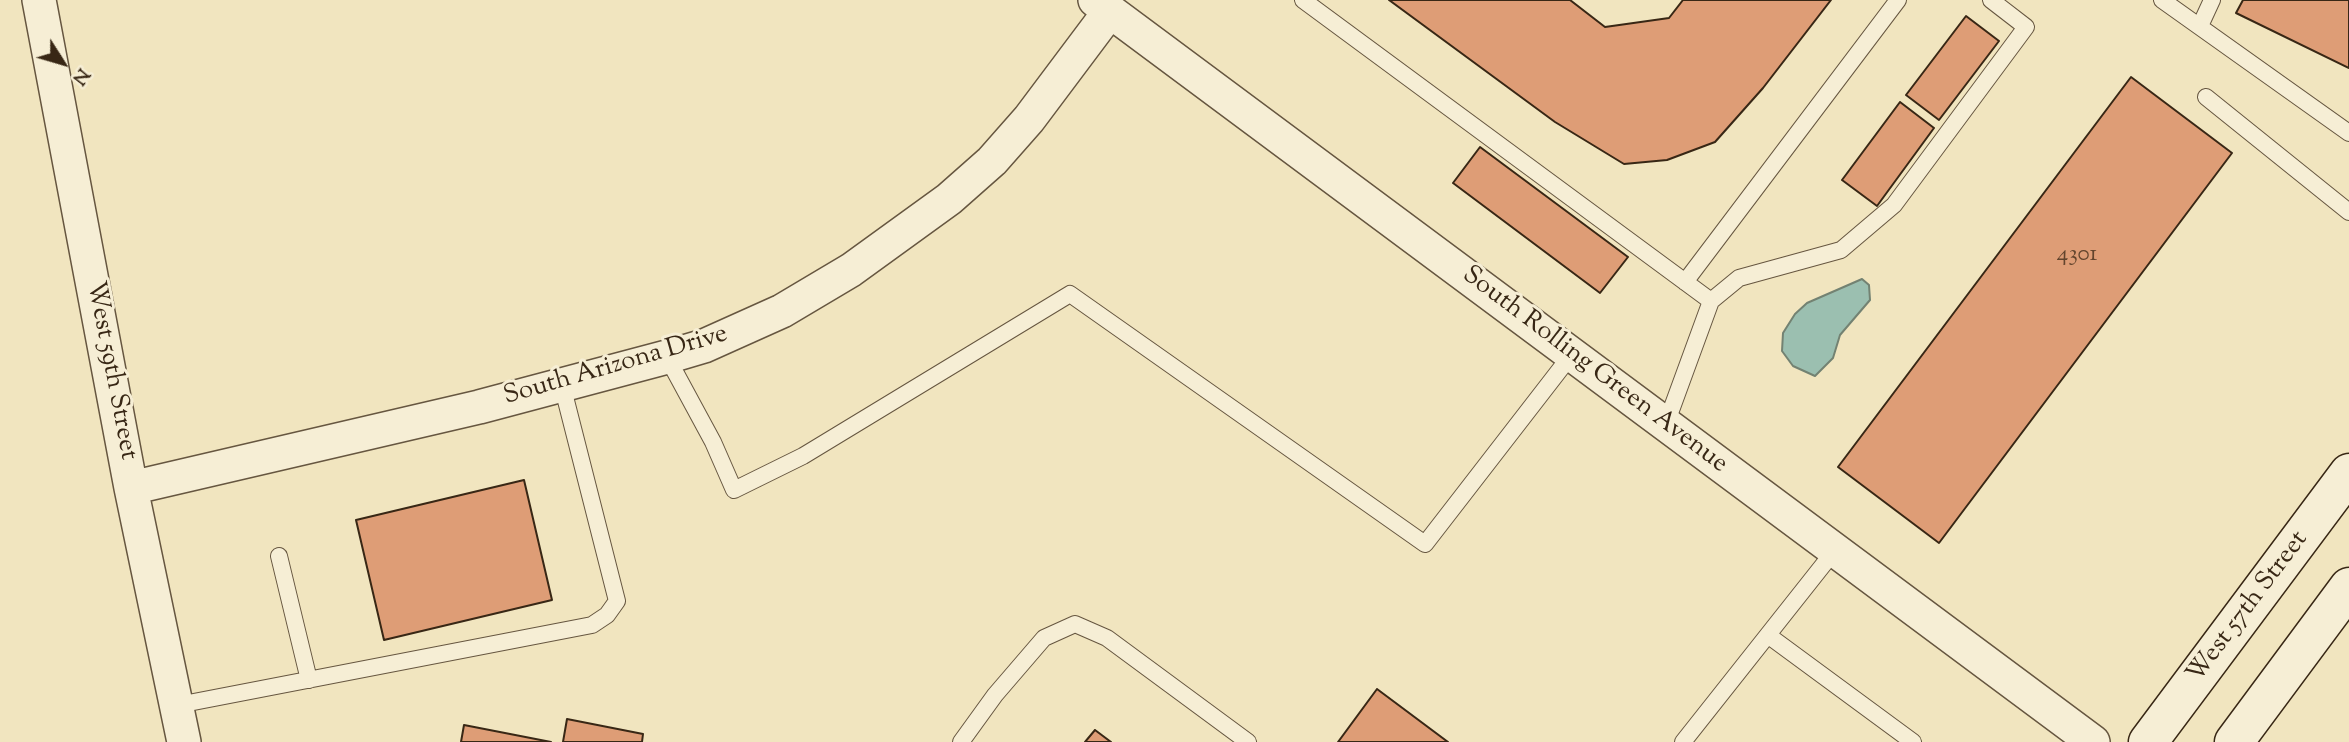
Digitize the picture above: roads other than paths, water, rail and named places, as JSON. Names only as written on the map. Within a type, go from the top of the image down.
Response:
[{"type":"main road","name":"West 57th Street","points":[[2148,742],[2349,473]]},
{"type":"main road","points":[[2234,742],[2349,587]]},
{"type":"street","name":"West 59th Street","points":[[39,0],[131,488],[184,742]]},
{"type":"street","name":"South Arizona Drive","points":[[131,488],[479,407],[667,357],[704,346],[782,312],[851,270],[949,199],[992,161],[1029,119],[1108,4]]},
{"type":"street","name":"South Rolling Green Avenue","points":[[1108,4],[2093,742]]},
{"type":"lane","points":[[1303,0],[1711,301]]},
{"type":"lane","points":[[1685,282],[1898,0]]},
{"type":"lane","points":[[1666,424],[1711,301],[1739,278],[1789,262],[1841,250],[1894,205],[2026,27],[1991,0]]},
{"type":"lane","points":[[2162,0],[2349,133]]},
{"type":"lane","points":[[2200,26],[2212,0]]},
{"type":"lane","points":[[2206,97],[2349,212]]},
{"type":"lane","points":[[667,357],[734,489],[803,456],[1070,294],[1425,544],[1572,354]]},
{"type":"lane","points":[[178,705],[592,625],[607,615],[617,601],[562,385]]},
{"type":"lane","points":[[1683,742],[1835,550]]},
{"type":"lane","points":[[279,556],[309,680]]},
{"type":"lane","points":[[961,742],[995,695],[1044,638],[1075,624],[1107,638],[1248,742]]},
{"type":"lane","points":[[1769,636],[1913,742]]}]
